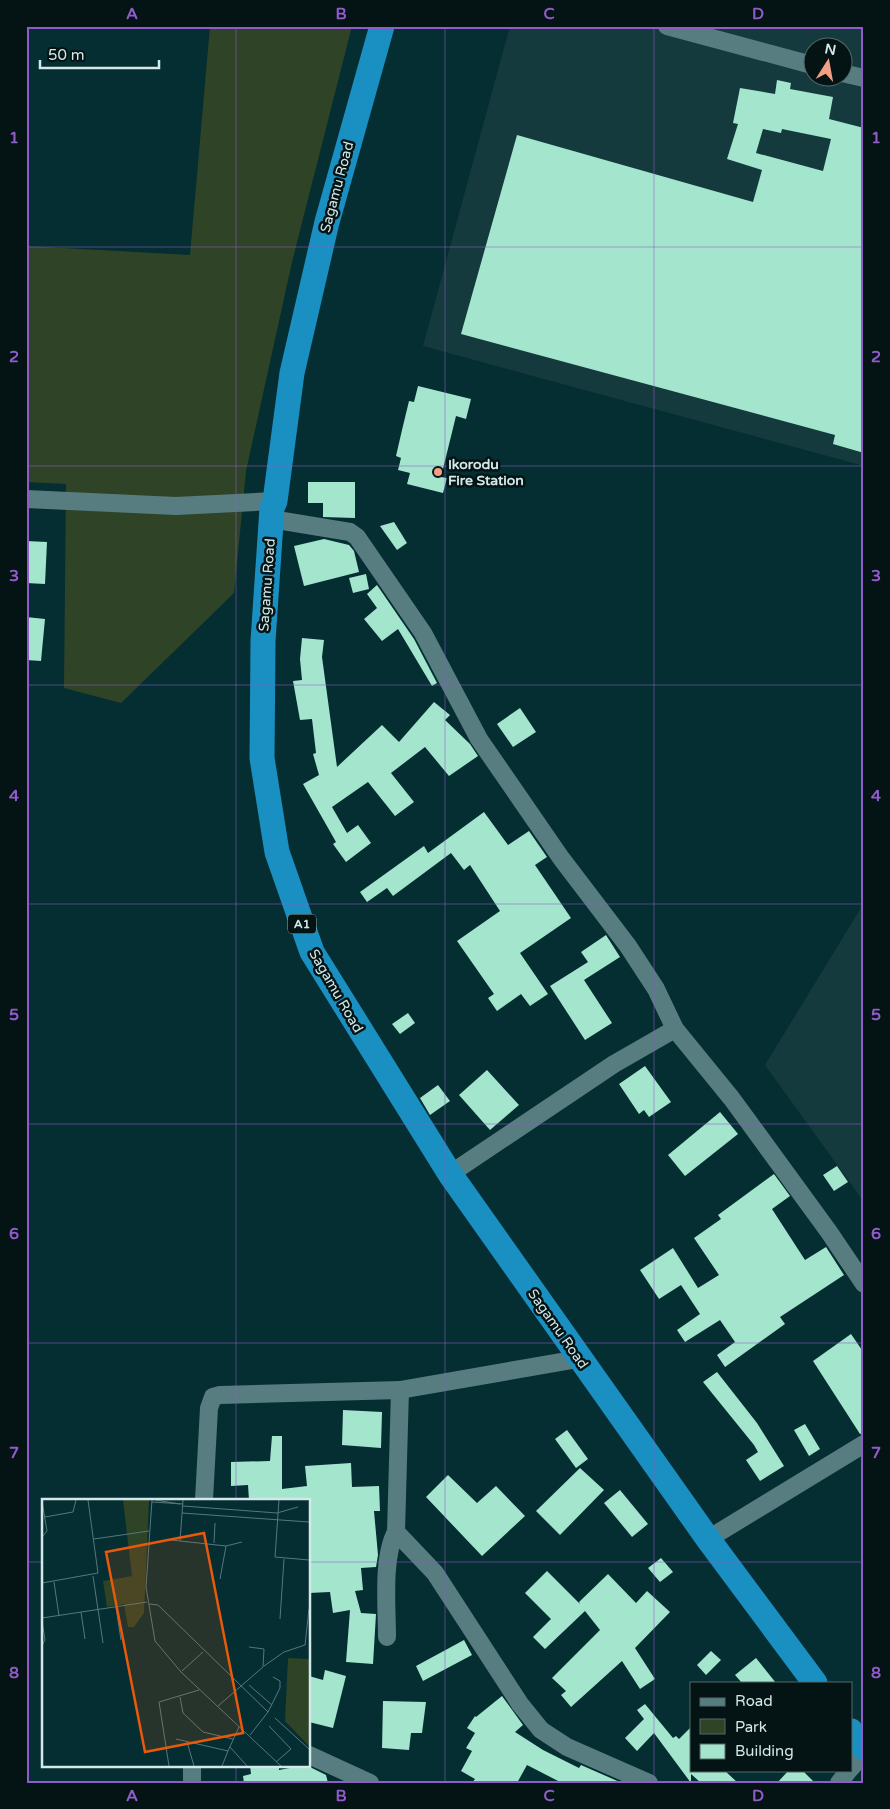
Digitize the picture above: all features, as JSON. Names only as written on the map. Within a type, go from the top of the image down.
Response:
[{"type":"highway","name":"Sagamu Road","points":[[382,26],[327,222],[292,372],[273,510],[263,641],[262,758],[277,852],[312,952],[450,1174],[578,1359],[814,1682]]},
{"type":"highway","points":[[852,1732],[864,1748]]},
{"type":"street","points":[[667,26],[802,62]]},
{"type":"street","points":[[26,498],[273,510],[350,532],[357,537],[423,633],[479,739],[561,858],[628,946],[656,989],[675,1029],[732,1099],[864,1284]]},
{"type":"street","points":[[450,1174],[614,1064],[675,1029]]},
{"type":"street","points":[[204,1499],[208,1420],[212,1397],[220,1395],[400,1390],[578,1359]]},
{"type":"street","points":[[387,1637],[390,1543],[396,1532],[400,1390]]},
{"type":"street","points":[[708,1539],[864,1444]]},
{"type":"street","points":[[396,1532],[435,1573],[520,1704],[541,1730],[567,1747],[649,1783]]},
{"type":"street","points":[[852,1767],[864,1752]]},
{"type":"street","points":[[310,1755],[370,1783]]},
{"type":"street","points":[[192,1766],[192,1783]]},
{"type":"street","points":[[839,1783],[848,1772]]},
{"type":"shaded area","points":[[510,26],[864,26],[864,466],[423,346]]},
{"type":"shaded area","points":[[864,903],[864,1202],[765,1065]]},
{"type":"green space","points":[[210,26],[352,26],[292,262],[246,471],[234,593],[121,703],[64,688],[66,484],[26,482],[26,246],[190,255]]},
{"type":"building","points":[[777,80],[791,83],[790,89],[833,97],[829,119],[864,128],[864,453],[833,444],[835,435],[461,334],[517,135],[753,202],[762,170],[727,159],[738,124],[733,123],[740,88],[775,94]],"holes":[[[763,129],[781,133],[782,129],[831,139],[823,171],[756,153]]]},
{"type":"building","points":[[418,386],[471,399],[466,419],[456,416],[441,477],[447,478],[443,493],[407,484],[410,473],[398,470],[401,458],[396,456],[402,430],[409,401],[414,402]]},
{"type":"building","points":[[308,482],[355,482],[355,518],[323,517],[323,503],[308,503]]},
{"type":"building","points":[[394,522],[407,543],[397,550],[380,526]]},
{"type":"building","points":[[324,539],[349,545],[354,551],[359,572],[304,586],[294,546]]},
{"type":"building","points":[[26,541],[47,542],[45,584],[26,583]]},
{"type":"building","points":[[366,574],[369,589],[353,593],[349,578]]},
{"type":"building","points":[[377,585],[414,639],[437,683],[432,686],[398,629],[382,641],[364,619],[377,608],[367,594]]},
{"type":"building","points":[[26,617],[45,619],[41,661],[26,660]]},
{"type":"building","points":[[302,638],[324,640],[322,657],[337,767],[382,725],[399,742],[434,702],[450,715],[445,720],[470,744],[478,756],[449,776],[425,747],[391,773],[414,802],[395,816],[368,782],[332,807],[347,833],[358,825],[371,843],[346,862],[333,844],[336,842],[303,784],[319,775],[313,754],[316,753],[312,719],[300,720],[293,681],[302,680],[300,659]]},
{"type":"building","points":[[520,708],[536,732],[513,747],[497,724]]},
{"type":"building","points":[[484,812],[508,845],[529,831],[547,857],[535,865],[571,918],[520,953],[548,994],[530,1006],[521,994],[497,1011],[488,998],[494,994],[457,941],[500,911],[470,865],[464,870],[451,853],[393,896],[387,888],[367,902],[360,892],[424,846],[428,853]]},
{"type":"building","points":[[606,935],[620,957],[584,980],[612,1023],[585,1040],[550,986],[588,962],[581,952]]},
{"type":"building","points":[[408,1013],[415,1023],[400,1034],[392,1024]]},
{"type":"building","points":[[645,1066],[671,1102],[649,1117],[644,1110],[639,1114],[619,1084]]},
{"type":"building","points":[[487,1070],[519,1105],[490,1130],[459,1095]]},
{"type":"building","points":[[438,1085],[450,1101],[430,1115],[420,1098]]},
{"type":"building","points":[[720,1112],[738,1134],[685,1176],[668,1155]]},
{"type":"building","points":[[837,1166],[848,1182],[834,1191],[823,1175]]},
{"type":"building","points":[[774,1174],[790,1196],[772,1209],[805,1260],[826,1247],[844,1275],[780,1317],[785,1324],[725,1367],[717,1355],[735,1342],[720,1320],[685,1342],[677,1330],[700,1314],[681,1285],[659,1299],[640,1270],[673,1248],[698,1288],[719,1275],[694,1238],[721,1219],[718,1215]]},
{"type":"building","points":[[851,1334],[864,1353],[864,1433],[860,1434],[813,1361]]},
{"type":"building","points":[[717,1372],[757,1423],[784,1466],[760,1481],[746,1460],[758,1452],[754,1445],[703,1382]]},
{"type":"building","points":[[343,1410],[382,1412],[381,1448],[342,1445]]},
{"type":"building","points":[[805,1424],[820,1449],[809,1456],[794,1430]]},
{"type":"building","points":[[567,1430],[588,1459],[576,1468],[555,1439]]},
{"type":"building","points":[[272,1436],[282,1436],[282,1489],[307,1486],[305,1466],[351,1463],[352,1487],[379,1486],[380,1511],[374,1511],[378,1555],[376,1567],[361,1568],[363,1590],[355,1591],[361,1613],[376,1614],[373,1664],[346,1662],[350,1610],[333,1613],[330,1592],[310,1593],[310,1499],[249,1499],[248,1485],[231,1486],[231,1462],[270,1461]]},
{"type":"building","points":[[580,1468],[604,1490],[560,1535],[536,1511]]},
{"type":"building","points":[[448,1475],[477,1503],[496,1486],[525,1516],[482,1556],[426,1497]]},
{"type":"building","points":[[620,1490],[648,1524],[632,1537],[604,1503]]},
{"type":"building","points":[[661,1558],[673,1572],[660,1582],[648,1568]]},
{"type":"building","points":[[547,1571],[580,1604],[579,1602],[608,1574],[636,1603],[647,1591],[670,1612],[635,1648],[655,1679],[640,1689],[622,1661],[571,1707],[561,1695],[566,1691],[552,1678],[600,1630],[585,1611],[545,1649],[533,1637],[551,1619],[525,1593]]},
{"type":"building","points":[[464,1640],[472,1655],[423,1681],[416,1666]]},
{"type":"building","points":[[711,1651],[721,1660],[706,1675],[697,1665]]},
{"type":"building","points":[[756,1658],[775,1682],[741,1682],[735,1675]]},
{"type":"building","points":[[325,1670],[346,1676],[333,1728],[310,1722],[310,1676],[323,1680]]},
{"type":"building","points":[[502,1696],[523,1725],[515,1732],[543,1750],[579,1768],[581,1765],[622,1783],[562,1783],[527,1765],[517,1783],[472,1783],[475,1779],[461,1771],[472,1751],[466,1748],[475,1733],[467,1728],[475,1716]]},
{"type":"building","points":[[383,1701],[426,1702],[422,1733],[411,1733],[409,1750],[382,1748]]},
{"type":"building","points":[[645,1704],[673,1738],[676,1736],[679,1739],[690,1728],[690,1772],[726,1772],[738,1783],[701,1783],[691,1774],[691,1783],[654,1733],[637,1751],[625,1738],[644,1719],[637,1710]]},
{"type":"building","points":[[250,1766],[279,1766],[279,1770],[308,1766],[326,1775],[328,1783],[244,1783],[243,1776],[251,1774]]},
{"type":"building","points":[[787,1772],[804,1772],[815,1783],[777,1783]]},
{"type":"place","name":"Ikorodu Fire Station","points":[[438,472]]}]
